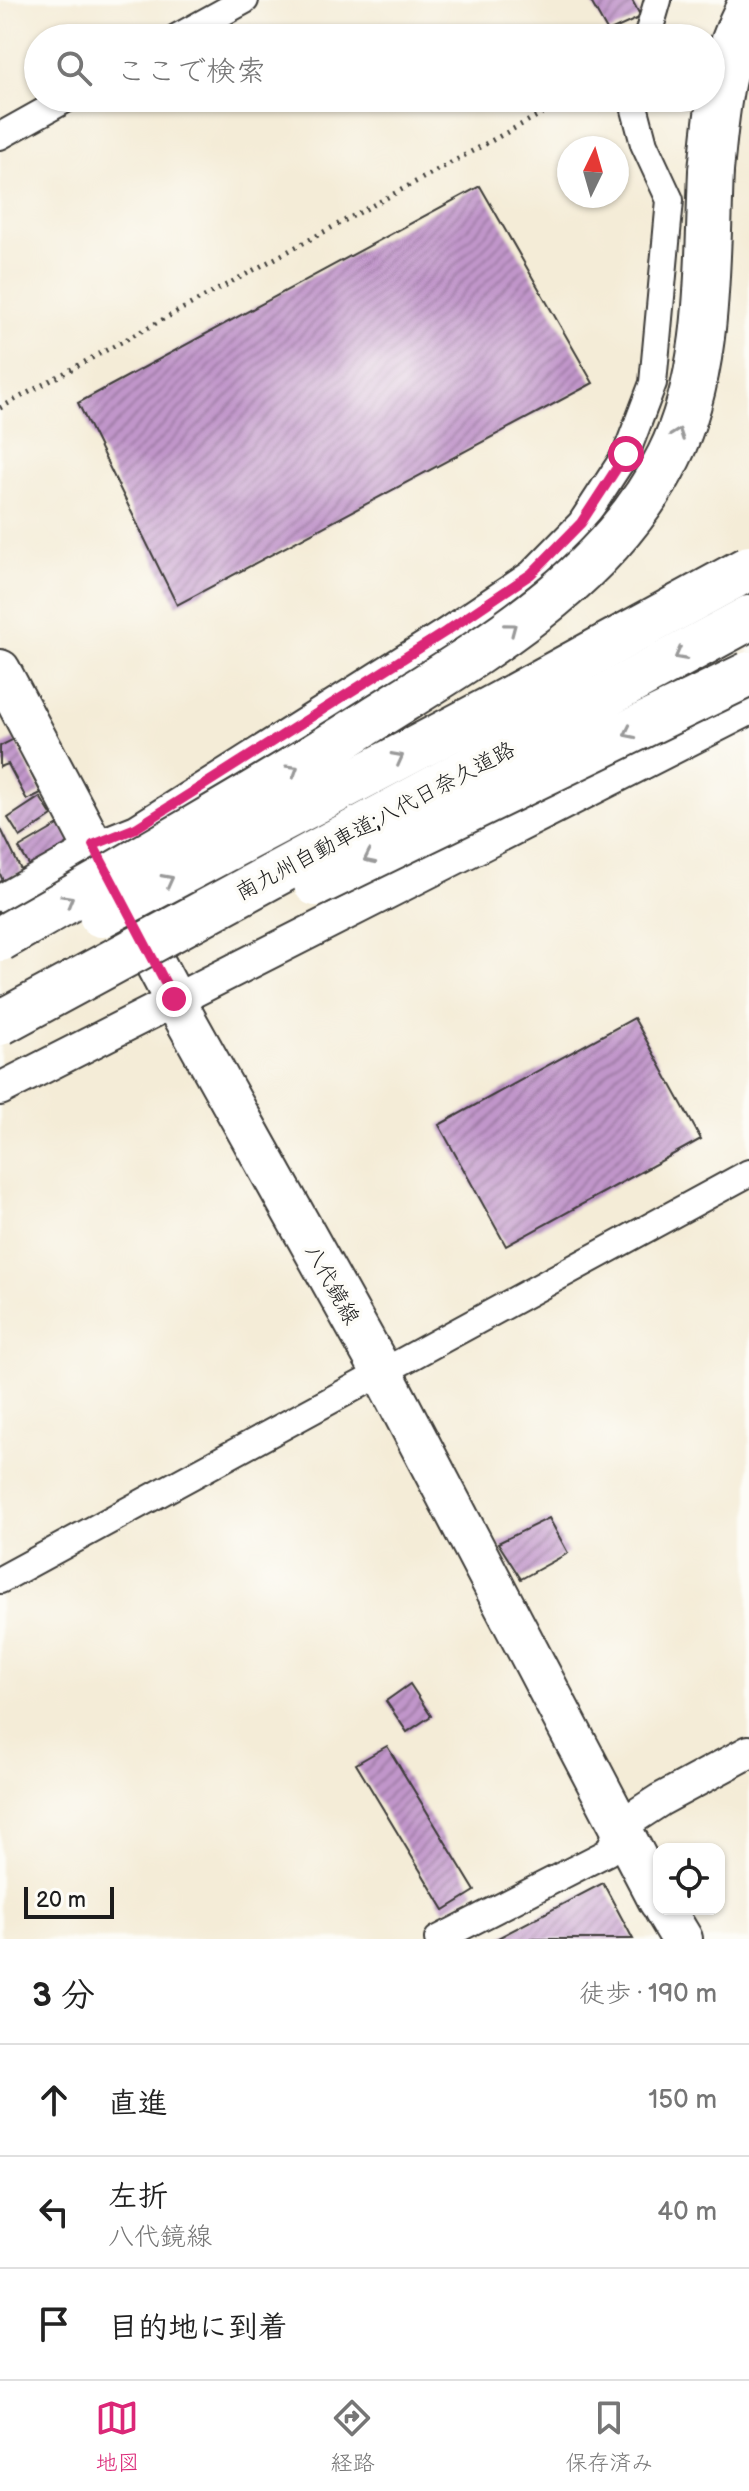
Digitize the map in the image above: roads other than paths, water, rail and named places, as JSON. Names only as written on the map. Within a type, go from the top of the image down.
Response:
[{"type":"highway","points":[[725,68],[736,32],[749,6]]},
{"type":"highway","points":[[0,939],[259,792],[474,655],[546,601],[602,552],[640,506],[670,455],[689,403],[706,287],[717,112]]},
{"type":"highway","name":"南九州自動車道;八代日奈久道路","points":[[0,968],[498,705],[749,568]]},
{"type":"highway","name":"南九州自動車道;八代日奈久道路","points":[[0,1023],[749,618]]},
{"type":"highway","points":[[0,1044],[316,884],[749,674]]},
{"type":"main road","name":"八代鏡線","points":[[0,670],[174,999],[381,1370],[653,1889]]},
{"type":"main road","points":[[668,1915],[682,1939]]},
{"type":"street","points":[[201,24],[245,0]]},
{"type":"street","points":[[651,24],[658,0]]},
{"type":"street","points":[[0,136],[43,112]]},
{"type":"street","points":[[0,898],[93,845],[136,828],[445,632],[531,574],[581,523],[626,454],[653,383],[670,200],[644,144],[636,112]]},
{"type":"street","points":[[0,1089],[749,709]]},
{"type":"street","points":[[0,1580],[381,1370],[749,1173]]},
{"type":"street","points":[[438,1939],[608,1852],[620,1826],[660,1800],[749,1752]]}]
